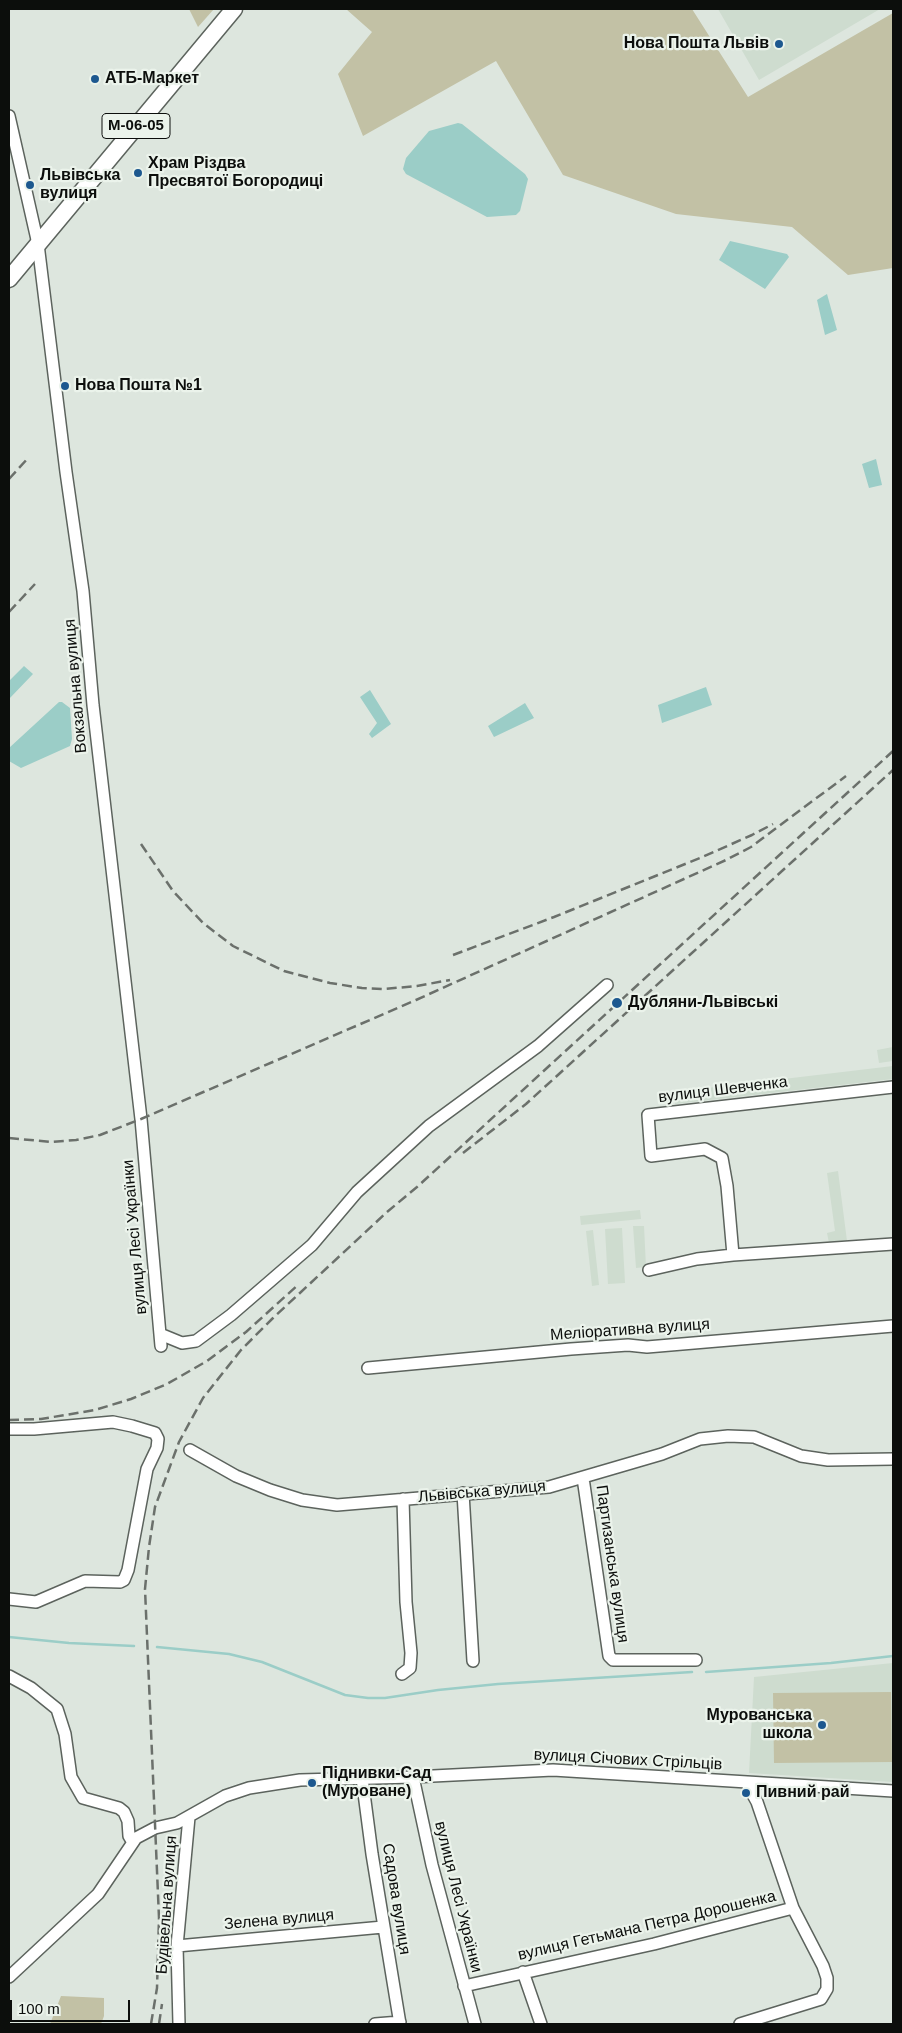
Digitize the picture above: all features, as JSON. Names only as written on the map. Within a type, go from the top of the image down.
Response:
[{"type":"highway","name":"М-06-05","points":[[9,278],[234,9]]},
{"type":"street","name":"Вокзальна вулиця","points":[[9,116],[38,244],[66,472],[83,591],[95,723],[142,1126]]},
{"type":"street","points":[[160,1334],[182,1343],[196,1341],[230,1315],[312,1244],[357,1192],[429,1126],[538,1046],[607,985]]},
{"type":"street","name":"вулиця Шевченка","points":[[733,1255],[727,1186],[722,1158],[705,1149],[651,1156],[648,1115],[893,1087]]},
{"type":"street","name":"вулиця Лесі Українки","points":[[142,1126],[161,1346]]},
{"type":"street","points":[[649,1270],[697,1259],[733,1255],[893,1244]]},
{"type":"street","name":"Меліоративна вулиця","points":[[368,1368],[562,1350],[628,1345],[648,1347],[893,1326]]},
{"type":"street","points":[[9,1429],[34,1429],[113,1422],[155,1433],[158,1440],[157,1448],[147,1469],[128,1570],[124,1580],[120,1582],[85,1581],[36,1602],[9,1599]]},
{"type":"street","name":"Львівська вулиця","points":[[190,1450],[236,1476],[302,1500],[337,1505],[549,1487],[662,1454],[700,1439],[728,1436],[754,1437],[801,1456],[828,1460],[893,1459]]},
{"type":"street","name":"Партизанська вулиця","points":[[583,1478],[609,1656],[614,1660],[696,1660]]},
{"type":"street","points":[[463,1493],[473,1661]]},
{"type":"street","points":[[402,1674],[410,1668],[411,1653],[406,1602],[403,1498]]},
{"type":"street","points":[[9,1676],[31,1688],[57,1709],[66,1734],[71,1777],[83,1798],[119,1808],[124,1812],[128,1821],[129,1836],[132,1842],[108,1882],[98,1894],[9,1976]]},
{"type":"street","name":"вулиця Січових Стрільців","points":[[132,1842],[146,1832],[189,1817],[225,1796],[249,1788],[300,1780],[553,1770],[893,1791]]},
{"type":"street","name":"вулиця Лесі Українки","points":[[413,1777],[432,1864],[475,2024]]},
{"type":"street","name":"Садова вулиця","points":[[362,1778],[383,1927],[400,2023]]},
{"type":"street","name":"вулиця Гетьмана Петра Дорошенка","points":[[464,1986],[654,1944],[793,1908],[757,1802],[746,1782]]},
{"type":"street","name":"Будівельна вулиця","points":[[178,2024],[177,1946],[189,1817]]},
{"type":"street","points":[[740,2024],[821,1999],[827,1989],[827,1978],[823,1966],[793,1908]]},
{"type":"street","name":"Зелена вулиця","points":[[177,1946],[383,1927]]},
{"type":"street","points":[[524,1972],[541,2024]]},
{"type":"street","points":[[375,2024],[400,2023]]},
{"type":"shaded area","name":"Нова Пошта Львів","points":[[718,9],[880,9],[759,80]]},
{"type":"shaded area","points":[[893,1047],[893,1061],[879,1063],[877,1050]]},
{"type":"shaded area","points":[[893,1066],[893,1079],[675,1104],[674,1092]]},
{"type":"shaded area","points":[[838,1171],[847,1241],[829,1243],[827,1233],[835,1231],[827,1173]]},
{"type":"shaded area","points":[[640,1210],[641,1219],[581,1225],[580,1216]]},
{"type":"shaded area","points":[[633,1226],[644,1226],[646,1267],[636,1268]]},
{"type":"shaded area","points":[[622,1228],[625,1283],[608,1284],[605,1229]]},
{"type":"shaded area","points":[[593,1230],[599,1285],[592,1286],[586,1231]]},
{"type":"shaded area","name":"Мурованська школа","points":[[893,1663],[893,1782],[749,1773],[754,1677]]},
{"type":"green space","points":[[189,9],[214,9],[198,27]]},
{"type":"green space","points":[[346,9],[692,9],[748,97],[893,13],[893,268],[848,275],[792,227],[676,214],[563,175],[496,61],[363,136],[338,74],[372,32]]},
{"type":"green space","points":[[891,1692],[892,1762],[774,1763],[773,1693]]},
{"type":"green space","points":[[61,1996],[104,1998],[104,2016],[101,2024],[50,2024]]},
{"type":"water","points":[[458,123],[462,124],[525,174],[528,179],[520,211],[516,215],[487,217],[406,174],[403,169],[406,158],[429,131]]},
{"type":"water","points":[[730,241],[787,254],[789,257],[765,289],[719,260]]},
{"type":"water","points":[[827,294],[837,330],[825,335],[817,300]]},
{"type":"water","points":[[876,459],[882,485],[869,488],[862,464]]},
{"type":"water","points":[[24,666],[33,674],[9,699],[9,681]]},
{"type":"water","points":[[706,687],[712,705],[662,723],[658,705]]},
{"type":"water","points":[[370,690],[391,724],[372,738],[369,734],[377,723],[360,697]]},
{"type":"water","points":[[59,702],[70,708],[72,739],[70,746],[21,768],[9,761],[9,748]]},
{"type":"water","points":[[525,703],[534,718],[494,737],[488,726]]},
{"type":"waterway","points":[[9,1637],[69,1643],[134,1646]]},
{"type":"waterway","points":[[157,1647],[229,1654],[262,1662],[345,1695],[368,1698],[385,1698],[498,1684],[692,1672]]},
{"type":"waterway","points":[[706,1672],[831,1663],[893,1656]]},
{"type":"railway","points":[[9,479],[29,457]]},
{"type":"railway","points":[[9,612],[35,584]]},
{"type":"railway","points":[[151,2024],[157,1988],[159,1918],[145,1589],[155,1507],[179,1442],[203,1398],[241,1350],[273,1318],[893,751]]},
{"type":"railway","points":[[463,1153],[526,1104],[893,770]]},
{"type":"railway","points":[[9,1138],[52,1142],[76,1140],[100,1135],[141,1119],[416,1000],[726,860],[751,847],[846,776]]},
{"type":"railway","points":[[453,955],[554,917],[700,858],[773,824]]},
{"type":"railway","points":[[141,844],[173,891],[203,923],[233,946],[284,971],[330,983],[362,988],[384,989],[450,980]]},
{"type":"railway","points":[[9,1420],[41,1419],[95,1410],[131,1399],[167,1384],[207,1361],[246,1332],[299,1284]]},
{"type":"railway","points":[[159,2024],[162,2004]]},
{"type":"place","name":"Нова Пошта Львів","points":[[779,44]]},
{"type":"place","name":"АТБ-Маркет","points":[[95,79]]},
{"type":"place","name":"Храм Різдва Пресвятої Богородиці","points":[[138,173]]},
{"type":"place","name":"Львівська вулиця","points":[[30,185]]},
{"type":"place","name":"Нова Пошта №1","points":[[65,386]]},
{"type":"place","name":"Дубляни-Львівські","points":[[617,1003]]},
{"type":"place","name":"Мурованська школа","points":[[822,1725]]},
{"type":"place","name":"Піднивки-Сад (Муроване)","points":[[312,1783]]},
{"type":"place","name":"Пивний рай","points":[[746,1793]]}]
